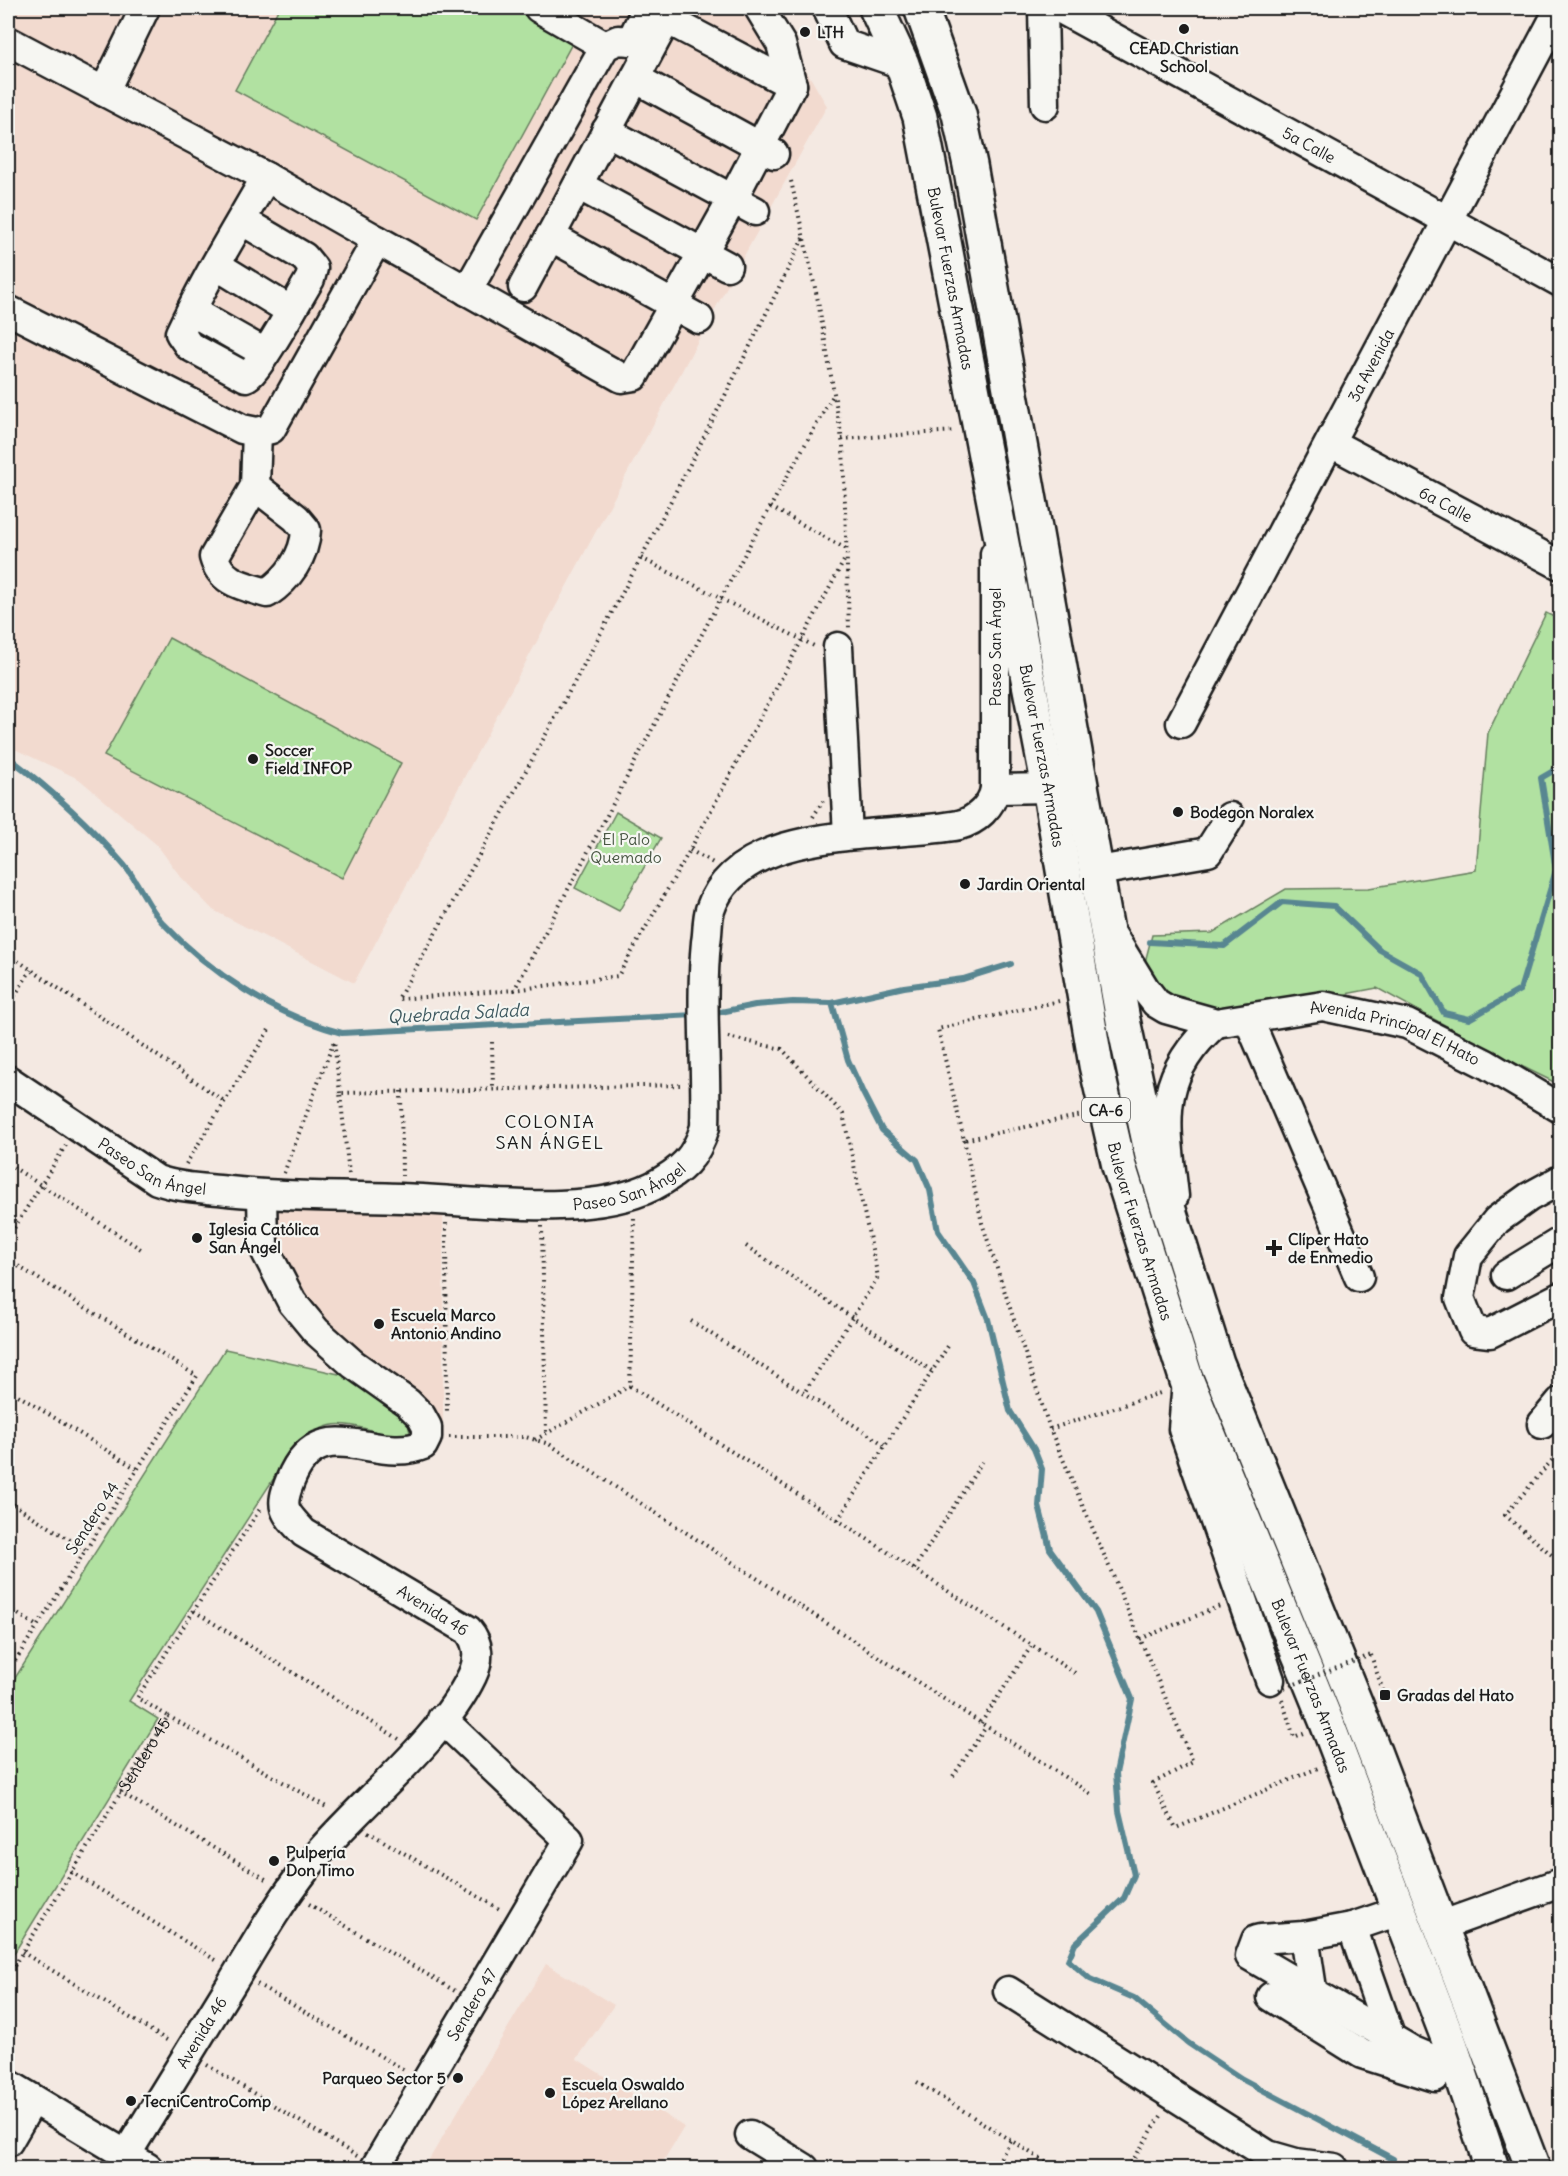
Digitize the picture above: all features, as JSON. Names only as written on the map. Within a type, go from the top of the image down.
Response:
[{"type":"highway","name":"Bulevar Fuerzas Armadas","points":[[876,8],[902,64],[920,117],[1049,788],[1084,996],[1119,1166],[1187,1381],[1340,1758],[1462,2079],[1492,2169]]},
{"type":"highway","name":"Bulevar Fuerzas Armadas","points":[[921,8],[958,114],[969,165],[1098,871],[1123,1020],[1152,1156],[1217,1364],[1357,1707],[1533,2169]]},
{"type":"street","points":[[104,92],[145,8]]},
{"type":"street","points":[[539,8],[605,46]]},
{"type":"street","points":[[467,291],[605,46],[618,40],[631,41],[647,8]]},
{"type":"street","points":[[8,41],[266,177],[622,378],[634,376],[703,252],[743,206],[792,85],[781,44],[759,8]]},
{"type":"street","points":[[826,8],[844,44],[902,64]]},
{"type":"street","points":[[1043,8],[1045,105]]},
{"type":"street","name":"5a Calle","points":[[1059,8],[1560,282]]},
{"type":"street","name":"3a Avenida","points":[[1181,723],[1560,8]]},
{"type":"street","points":[[523,287],[664,24],[674,23],[792,85]]},
{"type":"street","points":[[634,78],[767,150]]},
{"type":"street","points":[[606,131],[743,206]]},
{"type":"street","points":[[242,220],[304,257],[313,268],[310,279],[265,353],[190,310],[266,177]]},
{"type":"street","points":[[578,185],[728,266]]},
{"type":"street","points":[[550,236],[699,319]]},
{"type":"street","points":[[8,310],[242,429],[257,432],[271,429],[377,240]]},
{"type":"street","points":[[216,265],[291,311]]},
{"type":"street","points":[[255,486],[257,432]]},
{"type":"street","name":"6a Calle","points":[[1331,443],[1560,565]]},
{"type":"street","name":"Paseo San Ángel","points":[[8,1080],[157,1180],[173,1185],[269,1195],[402,1198],[542,1205],[601,1199],[652,1186],[686,1164],[699,1148],[705,1127],[703,976],[710,911],[726,884],[763,854],[848,835],[961,825],[988,808],[995,789],[995,505]]},
{"type":"street","points":[[830,649],[848,835]]},
{"type":"street","points":[[995,789],[1049,788]]},
{"type":"street","points":[[1098,871],[1208,852],[1230,817]]},
{"type":"street","name":"Avenida Principal El Hato","points":[[1108,929],[1156,1003],[1178,1013],[1216,1023],[1323,1006],[1407,1024],[1486,1064],[1560,1108]]},
{"type":"street","points":[[1248,1018],[1359,1277]]},
{"type":"street","points":[[1178,1242],[1165,1116],[1174,1079],[1186,1056],[1216,1023]]},
{"type":"street","points":[[1558,1303],[1518,1316],[1490,1333],[1473,1331],[1460,1298],[1468,1256],[1497,1220],[1529,1197],[1560,1180]]},
{"type":"street","points":[[269,1195],[263,1245],[292,1302],[316,1330],[353,1365],[408,1403],[427,1427],[427,1437],[423,1445],[411,1450],[337,1441],[315,1446],[296,1466],[282,1499]]},
{"type":"street","points":[[1506,1275],[1560,1242]]},
{"type":"street","points":[[1187,1381],[1183,1429],[1274,1685]]},
{"type":"street","points":[[1542,1424],[1560,1402]]},
{"type":"street","name":"Avenida 46","points":[[137,2162],[263,1932],[305,1869],[336,1832],[417,1750],[442,1719],[473,1675],[478,1653],[477,1641],[468,1630],[304,1533],[288,1517],[282,1499]]},
{"type":"street","name":"Sendero 47","points":[[375,2169],[569,1840],[442,1719]]},
{"type":"street","points":[[1440,1926],[1560,1883]]},
{"type":"street","points":[[1399,1911],[1352,1927],[1304,1936],[1256,1940],[1250,1956],[1313,1995],[1462,2079]]},
{"type":"street","points":[[1352,1927],[1391,2038]]},
{"type":"street","points":[[1304,1936],[1313,1995]]},
{"type":"street","points":[[1008,1991],[1268,2155],[1296,2163],[1334,2169]]},
{"type":"street","points":[[1271,1997],[1362,2054],[1462,2079]]},
{"type":"street","points":[[8,2084],[137,2162]]},
{"type":"street","points":[[8,2142],[33,2099]]},
{"type":"street","points":[[750,2135],[804,2169]]},
{"type":"path","points":[[791,181],[818,301],[842,439],[847,556],[804,641],[618,976],[514,990],[398,999],[508,805],[721,408],[803,238]]},
{"type":"path","points":[[514,990],[598,837],[721,598],[834,394]]},
{"type":"path","points":[[842,439],[981,428]]},
{"type":"path","points":[[771,507],[846,549]]},
{"type":"path","points":[[641,557],[804,641],[830,649]]},
{"type":"path","points":[[803,820],[812,819],[827,792]]},
{"type":"path","points":[[8,954],[224,1101]]},
{"type":"path","points":[[8,1006],[31,970]]},
{"type":"path","points":[[1084,996],[938,1029],[982,1223],[1050,1429],[1193,1762],[1153,1783],[1176,1828],[1340,1758]]},
{"type":"path","points":[[173,1185],[270,1028]]},
{"type":"path","points":[[705,1038],[725,1037],[782,1049],[843,1113],[878,1277],[804,1393]]},
{"type":"path","points":[[269,1195],[334,1041],[352,1198]]},
{"type":"path","points":[[492,1042],[493,1089]]},
{"type":"path","points":[[339,1093],[681,1085],[706,1080]]},
{"type":"path","points":[[401,1091],[402,1198]]},
{"type":"path","points":[[964,1140],[1106,1110]]},
{"type":"path","points":[[8,1238],[78,1127]]},
{"type":"path","points":[[8,1164],[144,1251]]},
{"type":"path","points":[[630,1386],[635,1191]]},
{"type":"path","points":[[446,1201],[447,1437],[526,1437],[549,1444],[1090,1794]]},
{"type":"path","points":[[542,1205],[546,1433]]},
{"type":"path","points":[[746,1246],[932,1371]]},
{"type":"path","name":"Sendero 44","points":[[8,1260],[197,1376],[8,1672]]},
{"type":"path","points":[[691,1321],[885,1445]]},
{"type":"path","points":[[838,1520],[950,1342]]},
{"type":"path","points":[[1050,1429],[1140,1401],[1187,1381]]},
{"type":"path","points":[[535,1440],[630,1386]]},
{"type":"path","points":[[630,1386],[1076,1673]]},
{"type":"path","points":[[8,1389],[137,1469]]},
{"type":"path","points":[[1560,1451],[1505,1515],[1560,1562]]},
{"type":"path","points":[[914,1569],[982,1462]]},
{"type":"path","name":"Sendero 45","points":[[8,1976],[168,1716],[137,1698],[262,1507],[282,1499]]},
{"type":"path","points":[[8,1501],[86,1550]]},
{"type":"path","points":[[1140,1639],[1241,1597]]},
{"type":"path","points":[[8,1608],[37,1626]]},
{"type":"path","points":[[194,1611],[417,1750]]},
{"type":"path","points":[[981,1723],[1032,1645]]},
{"type":"path","points":[[1294,1737],[1274,1685],[1371,1655],[1384,1694]]},
{"type":"path","points":[[953,1776],[986,1727]]},
{"type":"path","points":[[917,2082],[1055,2169]]},
{"type":"path","points":[[1128,2169],[1173,2096]]},
{"type":"path","points":[[994,2169],[1011,2141]]},
{"type":"shaded area","points":[[8,8],[784,8],[773,14],[827,106],[729,283],[354,983],[213,910],[180,876],[157,845],[79,779],[8,746]]},
{"type":"shaded area","name":"Escuela Marco Antonio Andino","points":[[267,1203],[443,1211],[443,1433],[431,1434],[280,1273]]},
{"type":"shaded area","name":"Escuela Oswaldo López Arellano","points":[[546,1964],[614,2005],[577,2059],[684,2127],[659,2168],[424,2168]]},
{"type":"green space","points":[[279,8],[519,8],[575,38],[476,220],[235,90]]},
{"type":"green space","points":[[1546,613],[1560,620],[1560,1085],[1505,1058],[1377,988],[1335,996],[1214,1009],[1165,997],[1144,966],[1152,935],[1212,933],[1286,889],[1369,888],[1476,870],[1488,733]]},
{"type":"green space","name":"Soccer Field INFOP","points":[[169,638],[401,763],[342,878],[104,756]]},
{"type":"green space","name":"El Palo Quemado","points":[[616,812],[661,838],[619,911],[575,888]]},
{"type":"green space","points":[[225,1349],[357,1378],[388,1395],[408,1423],[410,1433],[405,1438],[349,1425],[325,1427],[313,1433],[287,1458],[129,1701],[158,1719],[8,1963],[8,1689]]},
{"type":"waterway","name":"Quebrada Salada","points":[[8,757],[54,794],[111,850],[129,872],[152,909],[181,941],[244,990],[317,1025],[342,1033],[695,1015]]},
{"type":"waterway","name":"Quebrada Salada","points":[[1150,942],[1224,946],[1282,902],[1334,906],[1380,950],[1421,973],[1444,1013],[1469,1019],[1520,990],[1556,870],[1541,778],[1560,767]]},
{"type":"waterway","name":"Quebrada Salada","points":[[711,1014],[755,1005],[793,1002],[832,1003],[904,987],[963,979],[1011,964]]},
{"type":"waterway","points":[[832,1003],[848,1060],[863,1093],[882,1130],[917,1160],[930,1190],[938,1231],[974,1283],[988,1319],[1010,1411],[1034,1449],[1042,1469],[1039,1506],[1050,1549],[1096,1612],[1132,1699],[1116,1773],[1119,1811],[1134,1875],[1124,1898],[1075,1944],[1068,1960],[1090,1979],[1134,1998],[1188,2043],[1242,2079],[1393,2159]]},
{"type":"place","name":"CEAD Christian School","points":[[1184,29]]},
{"type":"place","name":"LTH","points":[[805,32]]},
{"type":"place","name":"Soccer Field INFOP","points":[[253,759]]},
{"type":"place","name":"Bodegon Noralex","points":[[1178,812]]},
{"type":"place","name":"Jardin Oriental","points":[[965,884]]},
{"type":"place","name":"Iglesia Católica San Ángel","points":[[197,1238]]},
{"type":"place","name":"Clíper Hato de Enmedio","points":[[1274,1248]]},
{"type":"place","name":"Escuela Marco Antonio Andino","points":[[379,1324]]},
{"type":"place","name":"Gradas del Hato","points":[[1385,1695]]},
{"type":"place","name":"Pulpería Don Timo","points":[[274,1861]]},
{"type":"place","name":"Parqueo Sector 5","points":[[458,2078]]},
{"type":"place","name":"Escuela Oswaldo López Arellano","points":[[550,2093]]},
{"type":"place","name":"TecniCentroComp","points":[[131,2101]]},
{"type":"district","name":"COLONIA SAN ÁNGEL","points":[[550,1131]]}]
